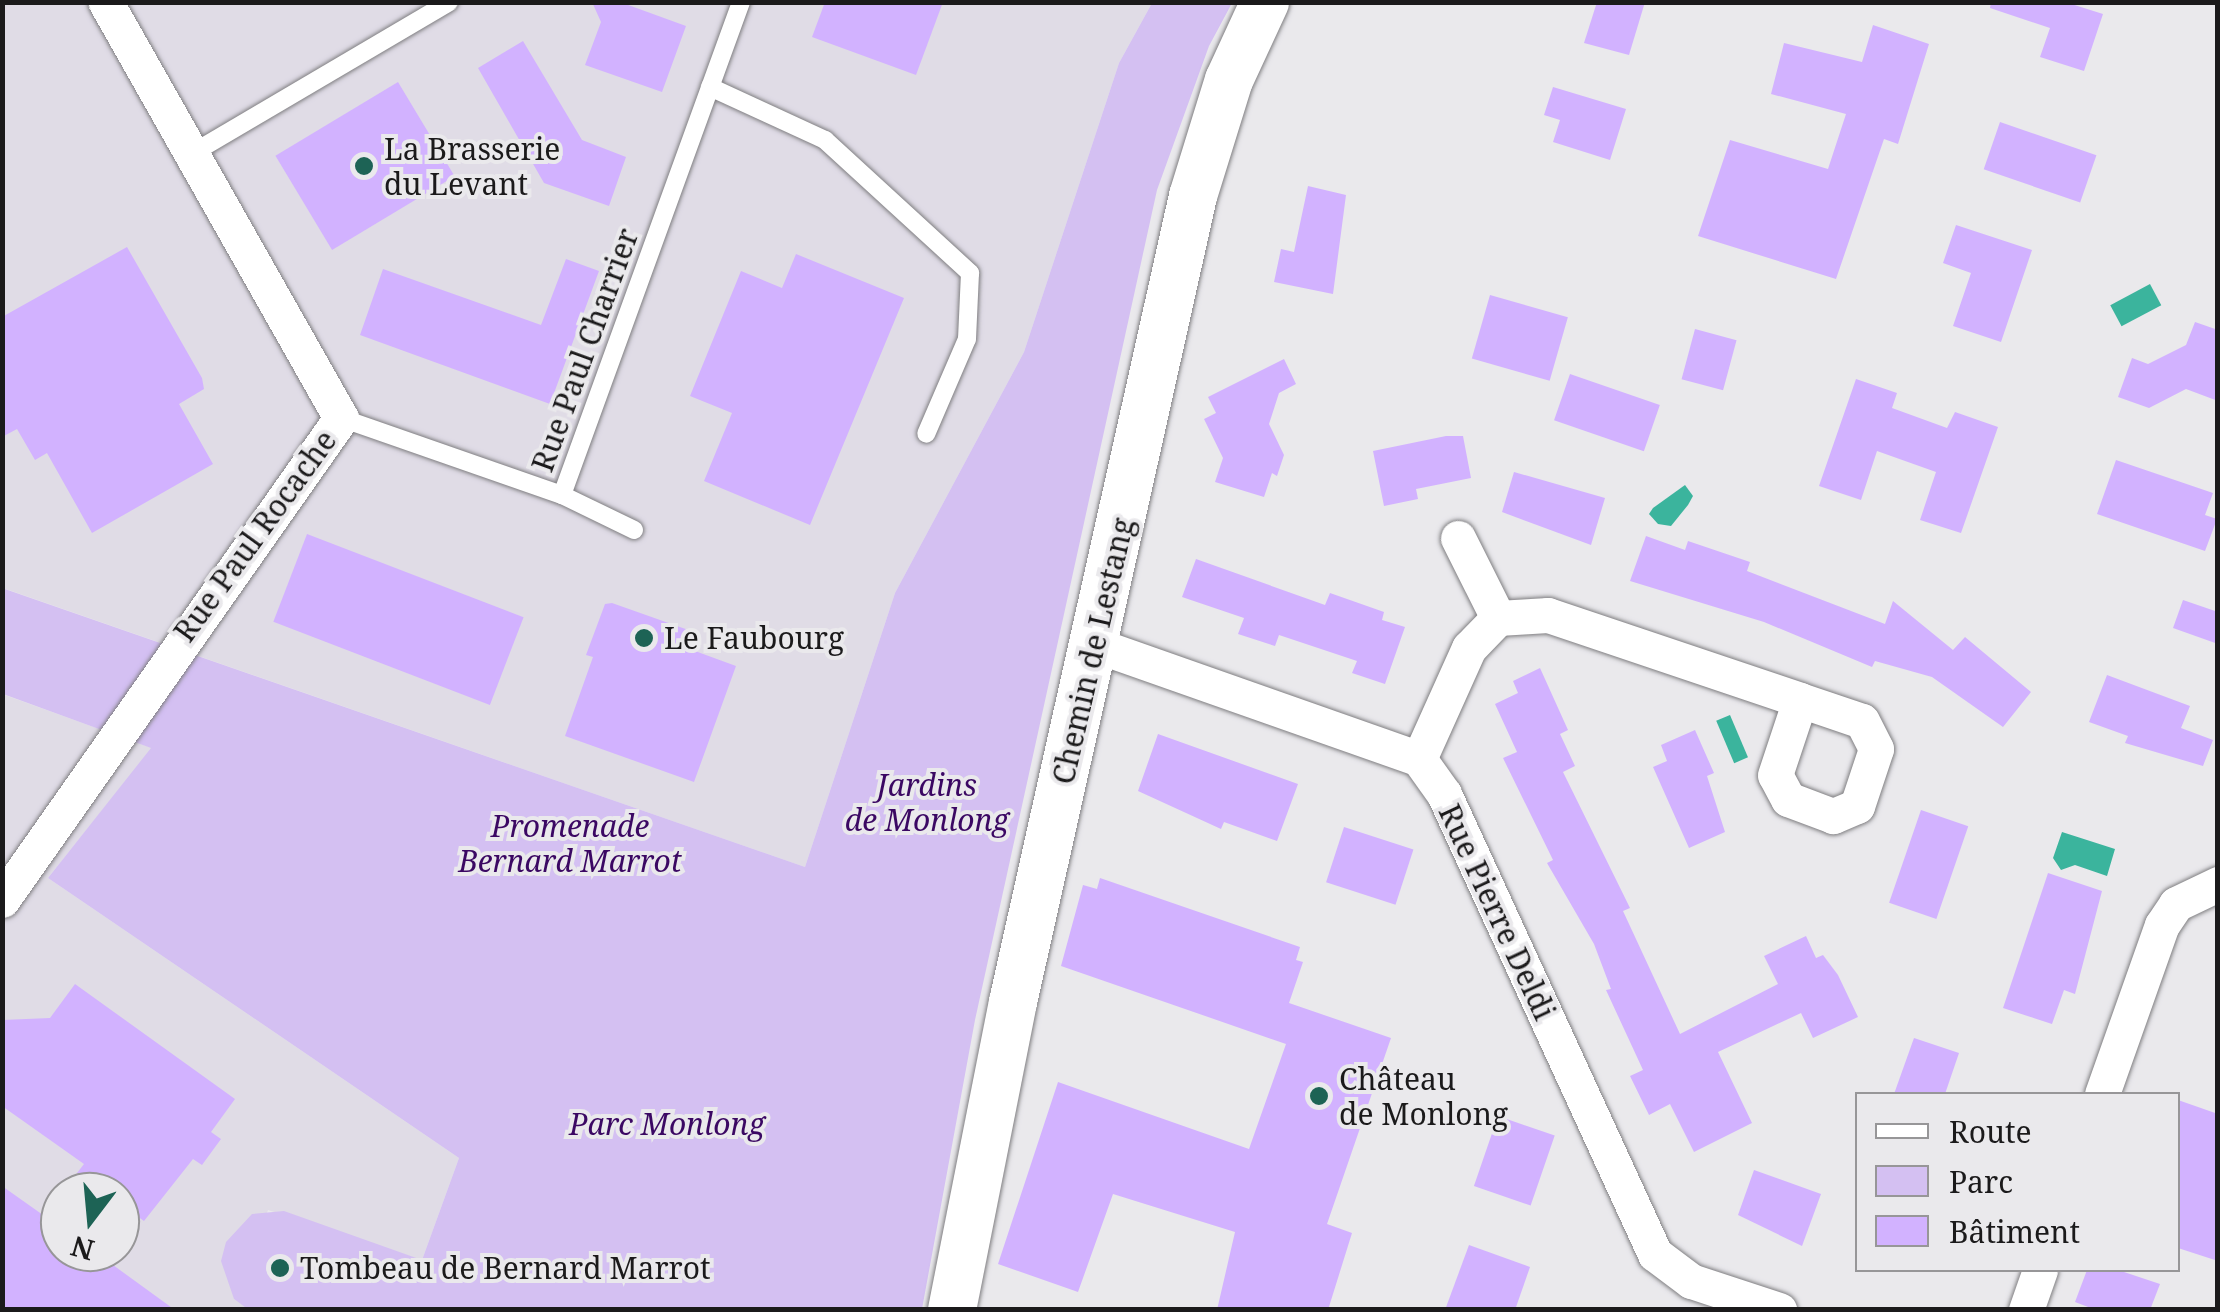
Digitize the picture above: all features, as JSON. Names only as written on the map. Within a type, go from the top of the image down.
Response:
[{"type":"street","name":"Rue Paul Rocache","points":[[2,900],[341,418],[106,2]]},
{"type":"street","name":"Chemin de Lestang","points":[[952,1310],[1013,1002],[1096,645],[1193,196],[1229,80],[1265,2]]},
{"type":"street","points":[[1458,538],[1498,618]]},
{"type":"street","points":[[1096,645],[1419,760],[1468,648],[1498,618],[1548,615],[1800,700]]},
{"type":"street","name":"Rue Pierre Deldi","points":[[1419,760],[1444,794],[1655,1254],[1691,1282],[1779,1310]]},
{"type":"street","points":[[2103,1092],[2162,926],[2176,904],[2218,884]]},
{"type":"street","points":[[2026,1310],[2039,1272]]},
{"type":"lane","points":[[193,153],[449,2]]},
{"type":"lane","name":"Rue Paul Charrier","points":[[341,418],[562,496],[741,2]]},
{"type":"lane","points":[[710,87],[825,140],[970,272],[967,339],[926,434]]},
{"type":"lane","points":[[562,496],[634,530]]},
{"type":"shaded area","points":[[3,3],[1152,3],[1119,63],[1024,352],[895,593],[805,867],[3,588]]},
{"type":"shaded area","points":[[2150,284],[2161,305],[2122,326],[2110,305]]},
{"type":"shaded area","points":[[1685,485],[1693,496],[1688,505],[1671,526],[1658,524],[1649,514],[1653,508]]},
{"type":"shaded area","points":[[2,694],[152,748],[48,878],[459,1158],[422,1260],[268,1210],[234,1299],[249,1309],[3,1309]]},
{"type":"shaded area","points":[[1730,715],[1748,757],[1734,763],[1716,721]]},
{"type":"shaded area","points":[[2062,832],[2115,849],[2107,876],[2075,865],[2061,870],[2053,858]]},
{"type":"green space","points":[[1152,3],[1232,3],[1209,46],[1157,190],[975,1020],[922,1309],[249,1310],[234,1299],[221,1261],[226,1242],[252,1214],[284,1211],[422,1260],[459,1158],[48,878],[151,748],[3,694],[2,588],[805,867],[895,593],[1024,352],[1119,63]]},
{"type":"building","points":[[592,2],[620,2],[686,26],[662,92],[585,65],[601,22]]},
{"type":"building","points":[[825,2],[943,2],[916,75],[812,37]]},
{"type":"building","points":[[1597,2],[1645,2],[1629,55],[1584,43]]},
{"type":"building","points":[[1991,2],[2065,2],[2103,14],[2084,71],[2040,57],[2050,28],[1990,8]]},
{"type":"building","points":[[1873,25],[1929,44],[1898,144],[1884,139],[1836,279],[1698,236],[1730,140],[1828,169],[1846,114],[1771,94],[1784,43],[1862,62]]},
{"type":"building","points":[[523,41],[582,140],[626,157],[609,206],[544,183],[478,68]]},
{"type":"building","name":"La Brasserie du Levant","points":[[398,82],[455,176],[332,250],[275,156]]},
{"type":"building","points":[[1553,87],[1626,109],[1610,160],[1553,142],[1560,120],[1544,115]]},
{"type":"building","points":[[2000,122],[2096,155],[2080,202],[1984,169]]},
{"type":"building","points":[[1308,186],[1346,195],[1333,294],[1274,282],[1281,249],[1294,252]]},
{"type":"building","points":[[1956,225],[2032,250],[2001,342],[1953,326],[1971,273],[1943,263]]},
{"type":"building","points":[[127,247],[202,378],[204,389],[179,404],[213,464],[92,533],[47,453],[35,460],[17,429],[2,437],[2,317]]},
{"type":"building","points":[[796,254],[904,298],[810,525],[704,481],[732,413],[690,396],[741,271],[782,288]]},
{"type":"building","points":[[566,259],[599,271],[550,404],[360,335],[383,269],[541,325]]},
{"type":"building","points":[[1490,295],[1568,317],[1550,381],[1472,358]]},
{"type":"building","points":[[2195,322],[2218,330],[2218,401],[2186,389],[2149,408],[2118,397],[2132,358],[2148,364],[2186,345]]},
{"type":"building","points":[[1695,329],[1737,340],[1723,390],[1682,379]]},
{"type":"building","points":[[1284,359],[1296,384],[1279,393],[1269,424],[1284,455],[1277,476],[1272,473],[1264,497],[1215,482],[1223,458],[1204,419],[1216,413],[1208,397]]},
{"type":"building","points":[[1570,374],[1660,405],[1644,451],[1554,420]]},
{"type":"building","points":[[1856,379],[1897,393],[1892,408],[1947,428],[1955,412],[1998,427],[1961,533],[1920,520],[1936,472],[1877,451],[1861,500],[1819,486]]},
{"type":"building","points":[[1463,436],[1471,478],[1416,489],[1418,499],[1384,506],[1373,451]]},
{"type":"building","points":[[2116,460],[2213,493],[2205,515],[2217,519],[2205,551],[2097,514]]},
{"type":"building","points":[[1514,472],[1605,498],[1591,545],[1502,512]]},
{"type":"building","points":[[307,534],[524,617],[490,705],[273,622]]},
{"type":"building","points":[[1646,536],[1685,550],[1688,541],[1750,562],[1747,571],[1885,624],[1893,601],[1953,650],[1965,637],[2031,692],[2003,727],[1932,677],[1875,661],[1872,667],[1764,622],[1630,581]]},
{"type":"building","points":[[1196,559],[1325,605],[1330,593],[1384,612],[1382,620],[1405,627],[1385,684],[1352,673],[1357,661],[1279,635],[1275,646],[1238,634],[1244,618],[1182,597]]},
{"type":"building","points":[[2183,600],[2218,612],[2218,644],[2173,628]]},
{"type":"building","points":[[612,603],[694,632],[695,651],[736,666],[694,782],[565,736],[593,657],[586,655],[605,604]]},
{"type":"building","points":[[1540,668],[1568,730],[1560,734],[1575,766],[1563,772],[1630,908],[1623,911],[1680,1034],[1778,984],[1764,956],[1806,936],[1816,958],[1823,955],[1838,975],[1858,1017],[1813,1038],[1801,1013],[1718,1052],[1752,1123],[1694,1152],[1670,1104],[1649,1115],[1630,1076],[1643,1070],[1606,990],[1611,989],[1594,944],[1547,863],[1553,860],[1503,758],[1517,752],[1495,704],[1518,693],[1513,681]]},
{"type":"building","points":[[2107,675],[2190,706],[2181,728],[2213,740],[2203,766],[2125,743],[2128,736],[2089,722]]},
{"type":"building","points":[[1695,730],[1714,773],[1707,776],[1725,832],[1689,848],[1653,767],[1667,761],[1661,745]]},
{"type":"building","points":[[1158,734],[1298,784],[1277,841],[1224,822],[1221,829],[1138,791]]},
{"type":"building","points":[[1921,810],[1968,826],[1936,919],[1889,903]]},
{"type":"building","points":[[1344,827],[1413,850],[1396,905],[1326,882]]},
{"type":"building","points":[[2048,873],[2102,891],[2075,994],[2064,990],[2052,1024],[2003,1008]]},
{"type":"building","points":[[1100,878],[1300,947],[1296,960],[1303,962],[1289,1003],[1391,1038],[1327,1224],[1352,1233],[1328,1310],[1217,1310],[1235,1232],[1113,1194],[1078,1292],[998,1264],[1058,1082],[1249,1149],[1286,1044],[1061,966],[1083,885],[1097,889]]},
{"type":"building","points":[[75,984],[235,1099],[211,1132],[221,1139],[202,1165],[193,1159],[144,1221],[140,1218],[140,1172],[78,1172],[84,1164],[2,1106],[2,1020],[50,1018]]},
{"type":"building","points":[[1914,1038],[1959,1053],[1946,1092],[1895,1092]]},
{"type":"building","points":[[2180,1101],[2218,1114],[2218,1261],[2180,1249]]},
{"type":"building","points":[[1498,1116],[1555,1136],[1531,1206],[1474,1186]]},
{"type":"building","points":[[1754,1170],[1821,1194],[1802,1246],[1738,1215]]},
{"type":"building","points":[[2,1186],[40,1213],[40,1272],[123,1272],[175,1310],[2,1310]]},
{"type":"building","points":[[1469,1245],[1530,1267],[1515,1310],[1445,1310]]},
{"type":"building","points":[[2086,1272],[2124,1272],[2160,1284],[2150,1310],[2096,1310],[2075,1302]]},
{"type":"place","name":"La Brasserie du Levant","points":[[364,166]]},
{"type":"place","name":"Le Faubourg","points":[[644,638]]},
{"type":"place","name":"Château de Monlong","points":[[1319,1096]]},
{"type":"place","name":"Tombeau de Bernard Marrot","points":[[280,1268]]},
{"type":"park label","name":"Jardins de Monlong","points":[[927,802]]},
{"type":"park label","name":"Promenade Bernard Marrot","points":[[570,843]]},
{"type":"park label","name":"Parc Monlong","points":[[667,1124]]}]
